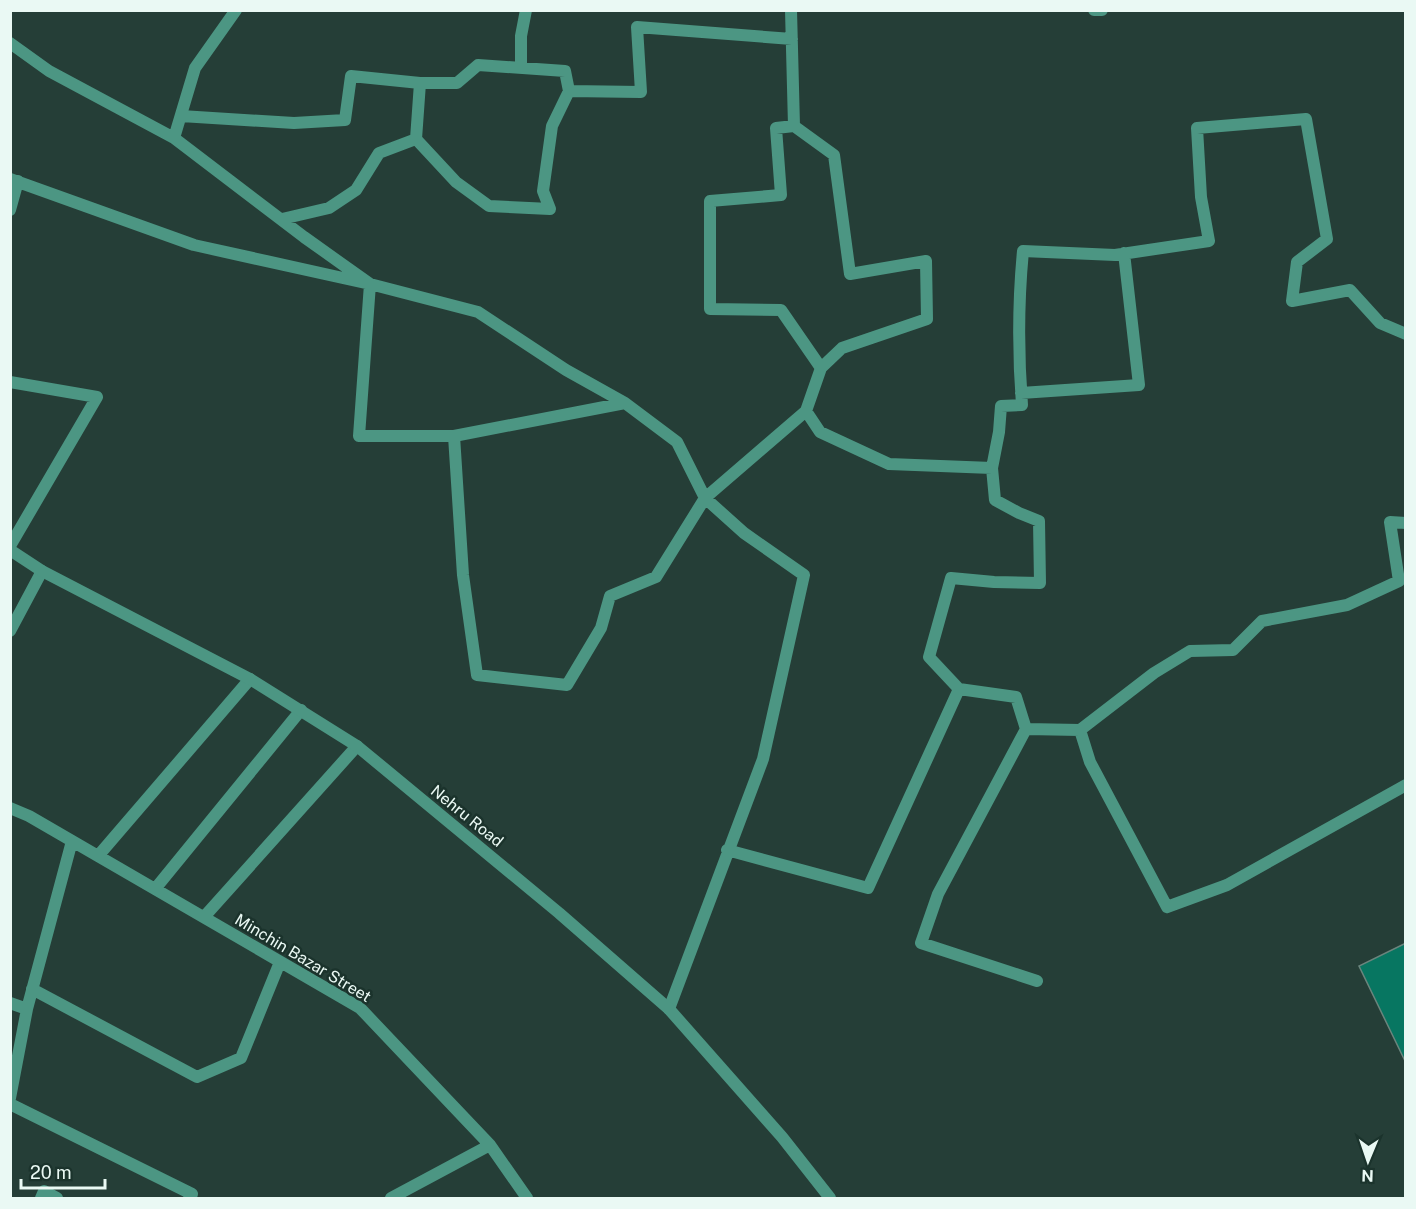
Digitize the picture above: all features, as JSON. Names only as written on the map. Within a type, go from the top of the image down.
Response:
[{"type":"street","points":[[174,138],[195,68],[236,10]]},
{"type":"street","points":[[521,68],[521,36],[526,10]]},
{"type":"street","points":[[791,10],[794,126]]},
{"type":"street","points":[[1094,10],[1102,10]]},
{"type":"street","points":[[569,91],[640,92],[637,27],[792,39]]},
{"type":"street","points":[[10,44],[49,71],[174,138],[370,284]]},
{"type":"street","points":[[181,116],[294,123],[345,120],[351,76],[420,83],[457,83],[478,65],[564,71],[569,91],[552,126],[543,191],[550,209],[489,206],[456,182],[416,139],[420,83]]},
{"type":"street","points":[[1037,981],[921,943],[938,894],[1026,729],[1016,697],[959,689],[929,657],[951,578],[1040,583],[1039,521],[995,500],[992,468],[1001,406],[1022,405],[1018,362],[1018,296],[1023,251],[1124,254],[1209,242],[1201,197],[1197,128],[1306,119],[1327,239],[1297,262],[1292,301],[1350,290],[1380,323],[1406,334]]},
{"type":"street","points":[[454,436],[463,575],[477,675],[567,685],[601,628],[610,596],[656,577],[705,498],[806,411],[821,368],[842,348],[927,319],[926,261],[850,274],[834,155],[794,126],[776,128],[781,195],[710,201],[710,309],[781,310],[821,368]]},
{"type":"street","points":[[282,219],[329,208],[356,190],[379,153],[416,139]]},
{"type":"street","points":[[10,210],[14,180],[194,245],[370,284],[478,312],[566,370],[625,403],[677,442],[705,498],[744,533],[804,575],[763,759],[669,1009]]},
{"type":"street","points":[[1021,393],[1139,385],[1124,254]]},
{"type":"street","points":[[370,284],[359,436],[454,436],[625,403]]},
{"type":"street","points":[[10,382],[97,397],[10,546]]},
{"type":"street","points":[[806,411],[820,432],[889,464],[992,468]]},
{"type":"street","points":[[1026,729],[1080,730],[1154,672],[1190,651],[1233,650],[1262,621],[1347,605],[1399,581],[1390,522],[1406,523]]},
{"type":"street","name":"Nehru Road","points":[[10,550],[42,571],[250,679],[357,746],[560,913],[669,1009],[782,1137],[830,1198]]},
{"type":"street","points":[[10,632],[42,571]]},
{"type":"street","points":[[98,856],[250,679]]},
{"type":"street","points":[[728,850],[868,888],[959,689]]},
{"type":"street","points":[[155,889],[301,710]]},
{"type":"street","points":[[1080,730],[1090,762],[1167,907],[1227,885],[1406,785]]},
{"type":"street","points":[[204,917],[357,746]]},
{"type":"street","name":"Minchin Bazar Street","points":[[10,808],[29,816],[360,1008],[489,1145],[527,1198]]},
{"type":"street","points":[[10,1098],[27,1009],[72,841]]},
{"type":"street","points":[[32,989],[197,1077],[241,1058],[280,962]]},
{"type":"street","points":[[10,1003],[27,1009]]},
{"type":"street","points":[[10,1104],[192,1194],[189,1198]]},
{"type":"street","points":[[391,1198],[489,1145]]},
{"type":"street","points":[[41,1198],[44,1191],[57,1198]]},
{"type":"building","points":[[1406,943],[1406,1063],[1359,966]]}]
